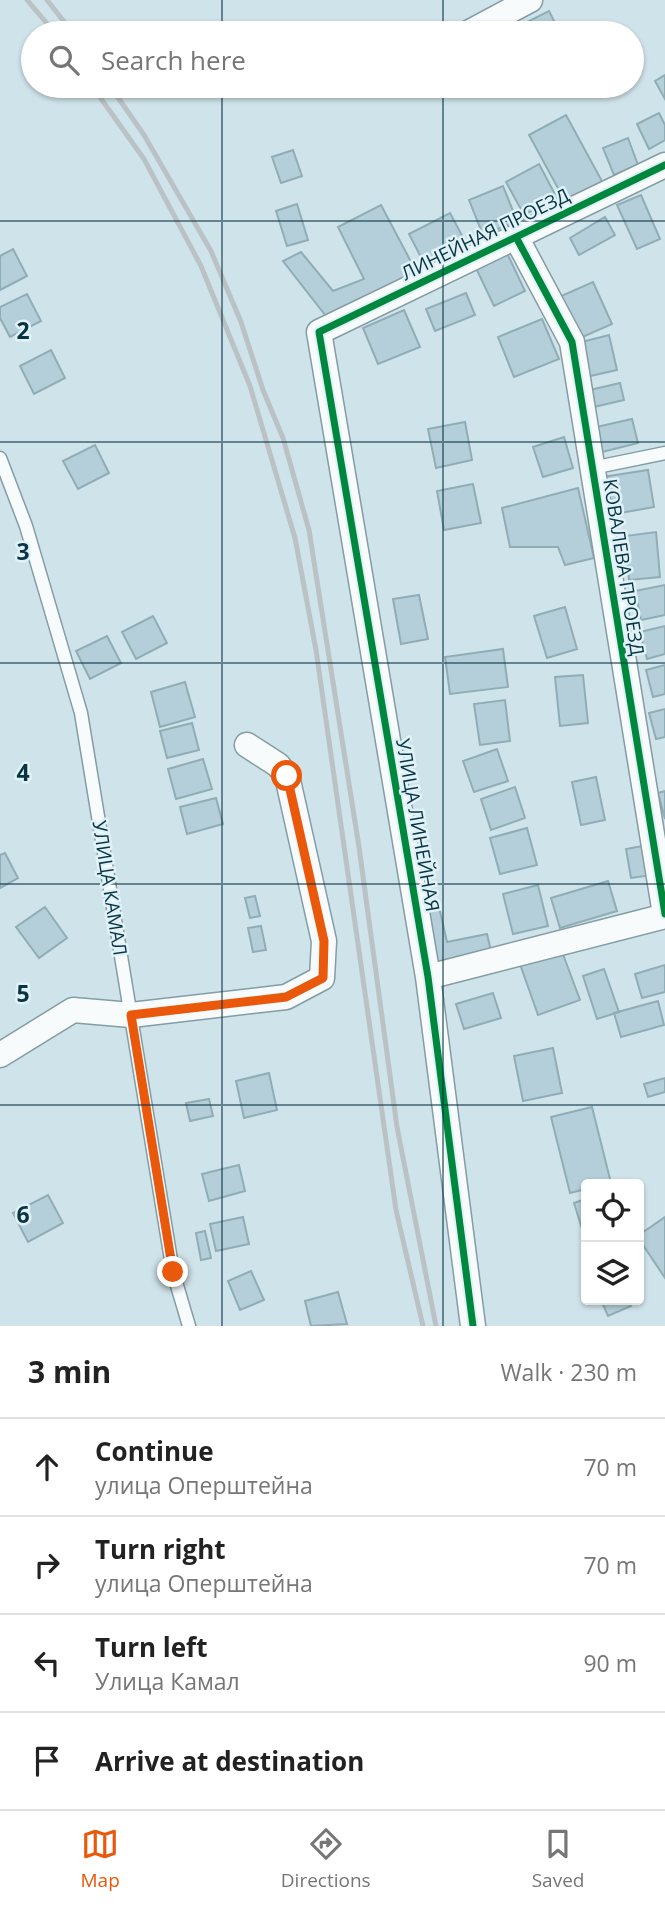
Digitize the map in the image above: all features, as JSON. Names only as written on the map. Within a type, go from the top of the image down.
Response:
[{"type":"street","points":[[491,21],[530,0]]},
{"type":"street","name":"ЛИНЕЙНАЯ ПРОЕЗД","points":[[319,332],[665,165]]},
{"type":"street","name":"КОВАЛЕВА ПРОЕЗД","points":[[516,237],[572,342],[665,915]]},
{"type":"street","name":"УЛИЦА ЛИНЕЙНАЯ","points":[[319,332],[428,977],[472,1326]]},
{"type":"street","points":[[0,1055],[74,1010],[131,1015],[286,997],[323,978],[324,941],[287,776],[278,765],[247,745]]},
{"type":"street","points":[[428,977],[665,915]]},
{"type":"lane","points":[[592,468],[665,453]]},
{"type":"lane","name":"УЛИЦА КАМАЛ","points":[[0,458],[26,526],[82,713],[173,1272],[189,1326]]},
{"type":"building","points":[[549,11],[554,21],[529,21]]},
{"type":"building","points":[[665,75],[665,99],[655,81]]},
{"type":"building","points":[[659,113],[665,125],[665,140],[649,149],[637,124]]},
{"type":"building","points":[[566,115],[603,183],[566,203],[529,135]]},
{"type":"building","points":[[628,138],[638,165],[614,175],[603,148]]},
{"type":"building","points":[[293,150],[302,176],[281,183],[272,157]]},
{"type":"building","points":[[539,164],[557,198],[524,215],[506,182]]},
{"type":"building","points":[[503,186],[517,221],[483,235],[469,200]]},
{"type":"building","points":[[641,195],[660,239],[637,249],[617,205]]},
{"type":"building","points":[[297,204],[308,240],[287,246],[276,211]]},
{"type":"building","points":[[381,205],[418,275],[329,320],[283,261],[301,252],[333,291],[364,279],[338,227]]},
{"type":"building","points":[[450,213],[467,245],[426,267],[409,234]]},
{"type":"building","points":[[605,217],[615,235],[579,255],[570,238]]},
{"type":"building","points":[[13,249],[27,276],[0,290],[0,256]]},
{"type":"building","points":[[506,251],[525,291],[494,306],[475,266]]},
{"type":"building","points":[[593,282],[612,324],[578,339],[559,297]]},
{"type":"building","points":[[466,293],[475,315],[435,331],[426,309]]},
{"type":"building","points":[[27,294],[41,321],[10,337],[0,318],[0,307]]},
{"type":"building","points":[[404,310],[420,347],[378,364],[363,328]]},
{"type":"building","points":[[542,319],[559,359],[514,377],[498,337]]},
{"type":"building","points":[[609,335],[617,370],[586,377],[578,343]]},
{"type":"building","points":[[51,350],[65,378],[34,394],[20,366]]},
{"type":"building","points":[[620,383],[624,400],[594,407],[590,390]]},
{"type":"building","points":[[632,419],[638,443],[598,453],[592,428]]},
{"type":"building","points":[[465,422],[472,460],[436,468],[428,429]]},
{"type":"building","points":[[564,437],[573,468],[543,477],[533,447]]},
{"type":"building","points":[[95,445],[109,473],[78,489],[63,461]]},
{"type":"building","points":[[648,470],[654,507],[609,515],[602,477]]},
{"type":"building","points":[[473,484],[481,523],[444,530],[437,491]]},
{"type":"building","points":[[578,488],[594,558],[565,565],[558,547],[510,547],[502,508]]},
{"type":"building","points":[[656,532],[660,577],[629,580],[625,536]]},
{"type":"building","points":[[665,585],[665,615],[641,620],[635,591]]},
{"type":"building","points":[[419,595],[428,639],[401,644],[393,599]]},
{"type":"building","points":[[565,607],[577,649],[547,658],[534,616]]},
{"type":"building","points":[[153,616],[167,643],[136,659],[122,632]]},
{"type":"building","points":[[665,626],[665,654],[647,659],[640,632]]},
{"type":"building","points":[[107,636],[121,663],[90,679],[76,651]]},
{"type":"building","points":[[503,649],[508,687],[450,694],[445,657]]},
{"type":"building","points":[[665,665],[665,694],[653,697],[646,670]]},
{"type":"building","points":[[583,675],[588,723],[560,726],[555,677]]},
{"type":"building","points":[[185,682],[195,717],[160,727],[151,692]]},
{"type":"building","points":[[505,700],[510,741],[480,745],[474,704]]},
{"type":"building","points":[[665,709],[665,737],[656,739],[649,713]]},
{"type":"building","points":[[192,723],[199,750],[167,758],[160,731]]},
{"type":"building","points":[[497,749],[508,781],[474,792],[463,761]]},
{"type":"building","points":[[203,759],[212,789],[176,799],[168,769]]},
{"type":"building","points":[[596,777],[605,820],[581,825],[572,782]]},
{"type":"building","points":[[515,787],[525,818],[491,830],[481,799]]},
{"type":"building","points":[[665,791],[665,819],[658,793]]},
{"type":"building","points":[[216,798],[223,824],[187,834],[180,807]]},
{"type":"building","points":[[527,828],[537,865],[500,874],[490,838]]},
{"type":"building","points":[[648,845],[653,875],[631,878],[626,849]]},
{"type":"building","points":[[5,853],[18,878],[0,888],[0,855]]},
{"type":"building","points":[[608,881],[617,911],[560,928],[551,898]]},
{"type":"building","points":[[538,885],[548,926],[513,934],[503,894]]},
{"type":"building","points":[[255,896],[260,916],[250,918],[245,898]]},
{"type":"building","points":[[45,907],[67,938],[39,958],[16,927]]},
{"type":"building","points":[[439,907],[447,942],[487,934],[491,951],[434,963],[423,910]]},
{"type":"building","points":[[261,926],[266,950],[253,952],[248,928]]},
{"type":"building","points":[[561,949],[580,1000],[538,1015],[520,964]]},
{"type":"building","points":[[665,965],[665,992],[642,998],[635,974]]},
{"type":"building","points":[[604,969],[619,1012],[597,1019],[583,976]]},
{"type":"building","points":[[493,993],[501,1018],[464,1029],[456,1004]]},
{"type":"building","points":[[658,1001],[664,1025],[621,1037],[614,1013]]},
{"type":"building","points":[[553,1048],[562,1093],[523,1101],[514,1056]]},
{"type":"building","points":[[269,1073],[277,1110],[244,1118],[236,1081]]},
{"type":"building","points":[[665,1078],[665,1092],[648,1097],[644,1084]]},
{"type":"building","points":[[209,1099],[213,1116],[190,1121],[186,1103]]},
{"type":"building","points":[[592,1107],[610,1179],[581,1179],[581,1190],[570,1193],[551,1117]]},
{"type":"building","points":[[239,1165],[245,1191],[209,1201],[202,1174]]},
{"type":"building","points":[[48,1195],[63,1223],[28,1242],[13,1213]]},
{"type":"building","points":[[581,1201],[581,1225],[574,1203]]},
{"type":"building","points":[[243,1217],[249,1244],[216,1251],[210,1224]]},
{"type":"building","points":[[665,1217],[665,1278],[644,1246],[644,1232]]},
{"type":"building","points":[[205,1231],[211,1258],[201,1260],[196,1233]]},
{"type":"building","points":[[251,1271],[264,1300],[240,1310],[228,1281]]},
{"type":"building","points":[[338,1292],[347,1324],[311,1326],[305,1301]]},
{"type":"building","points":[[603,1305],[631,1306],[608,1316]]},
{"type":"railway","points":[[27,0],[45,21]]},
{"type":"railway","points":[[47,0],[64,21]]},
{"type":"railway","points":[[101,98],[144,159],[201,266],[250,386],[295,538],[316,650],[396,1210],[423,1326]]},
{"type":"railway","points":[[118,98],[144,135],[211,251],[241,322],[263,390],[283,438],[309,530],[359,847],[397,1127],[436,1326]]},
{"type":"cycle path","points":[[473,1326],[428,977],[319,332],[665,165]]},
{"type":"cycle path","points":[[516,237],[572,342],[665,914]]},
{"type":"route","points":[[173,1272],[131,1015],[286,997],[323,978],[324,941],[287,776]]}]
